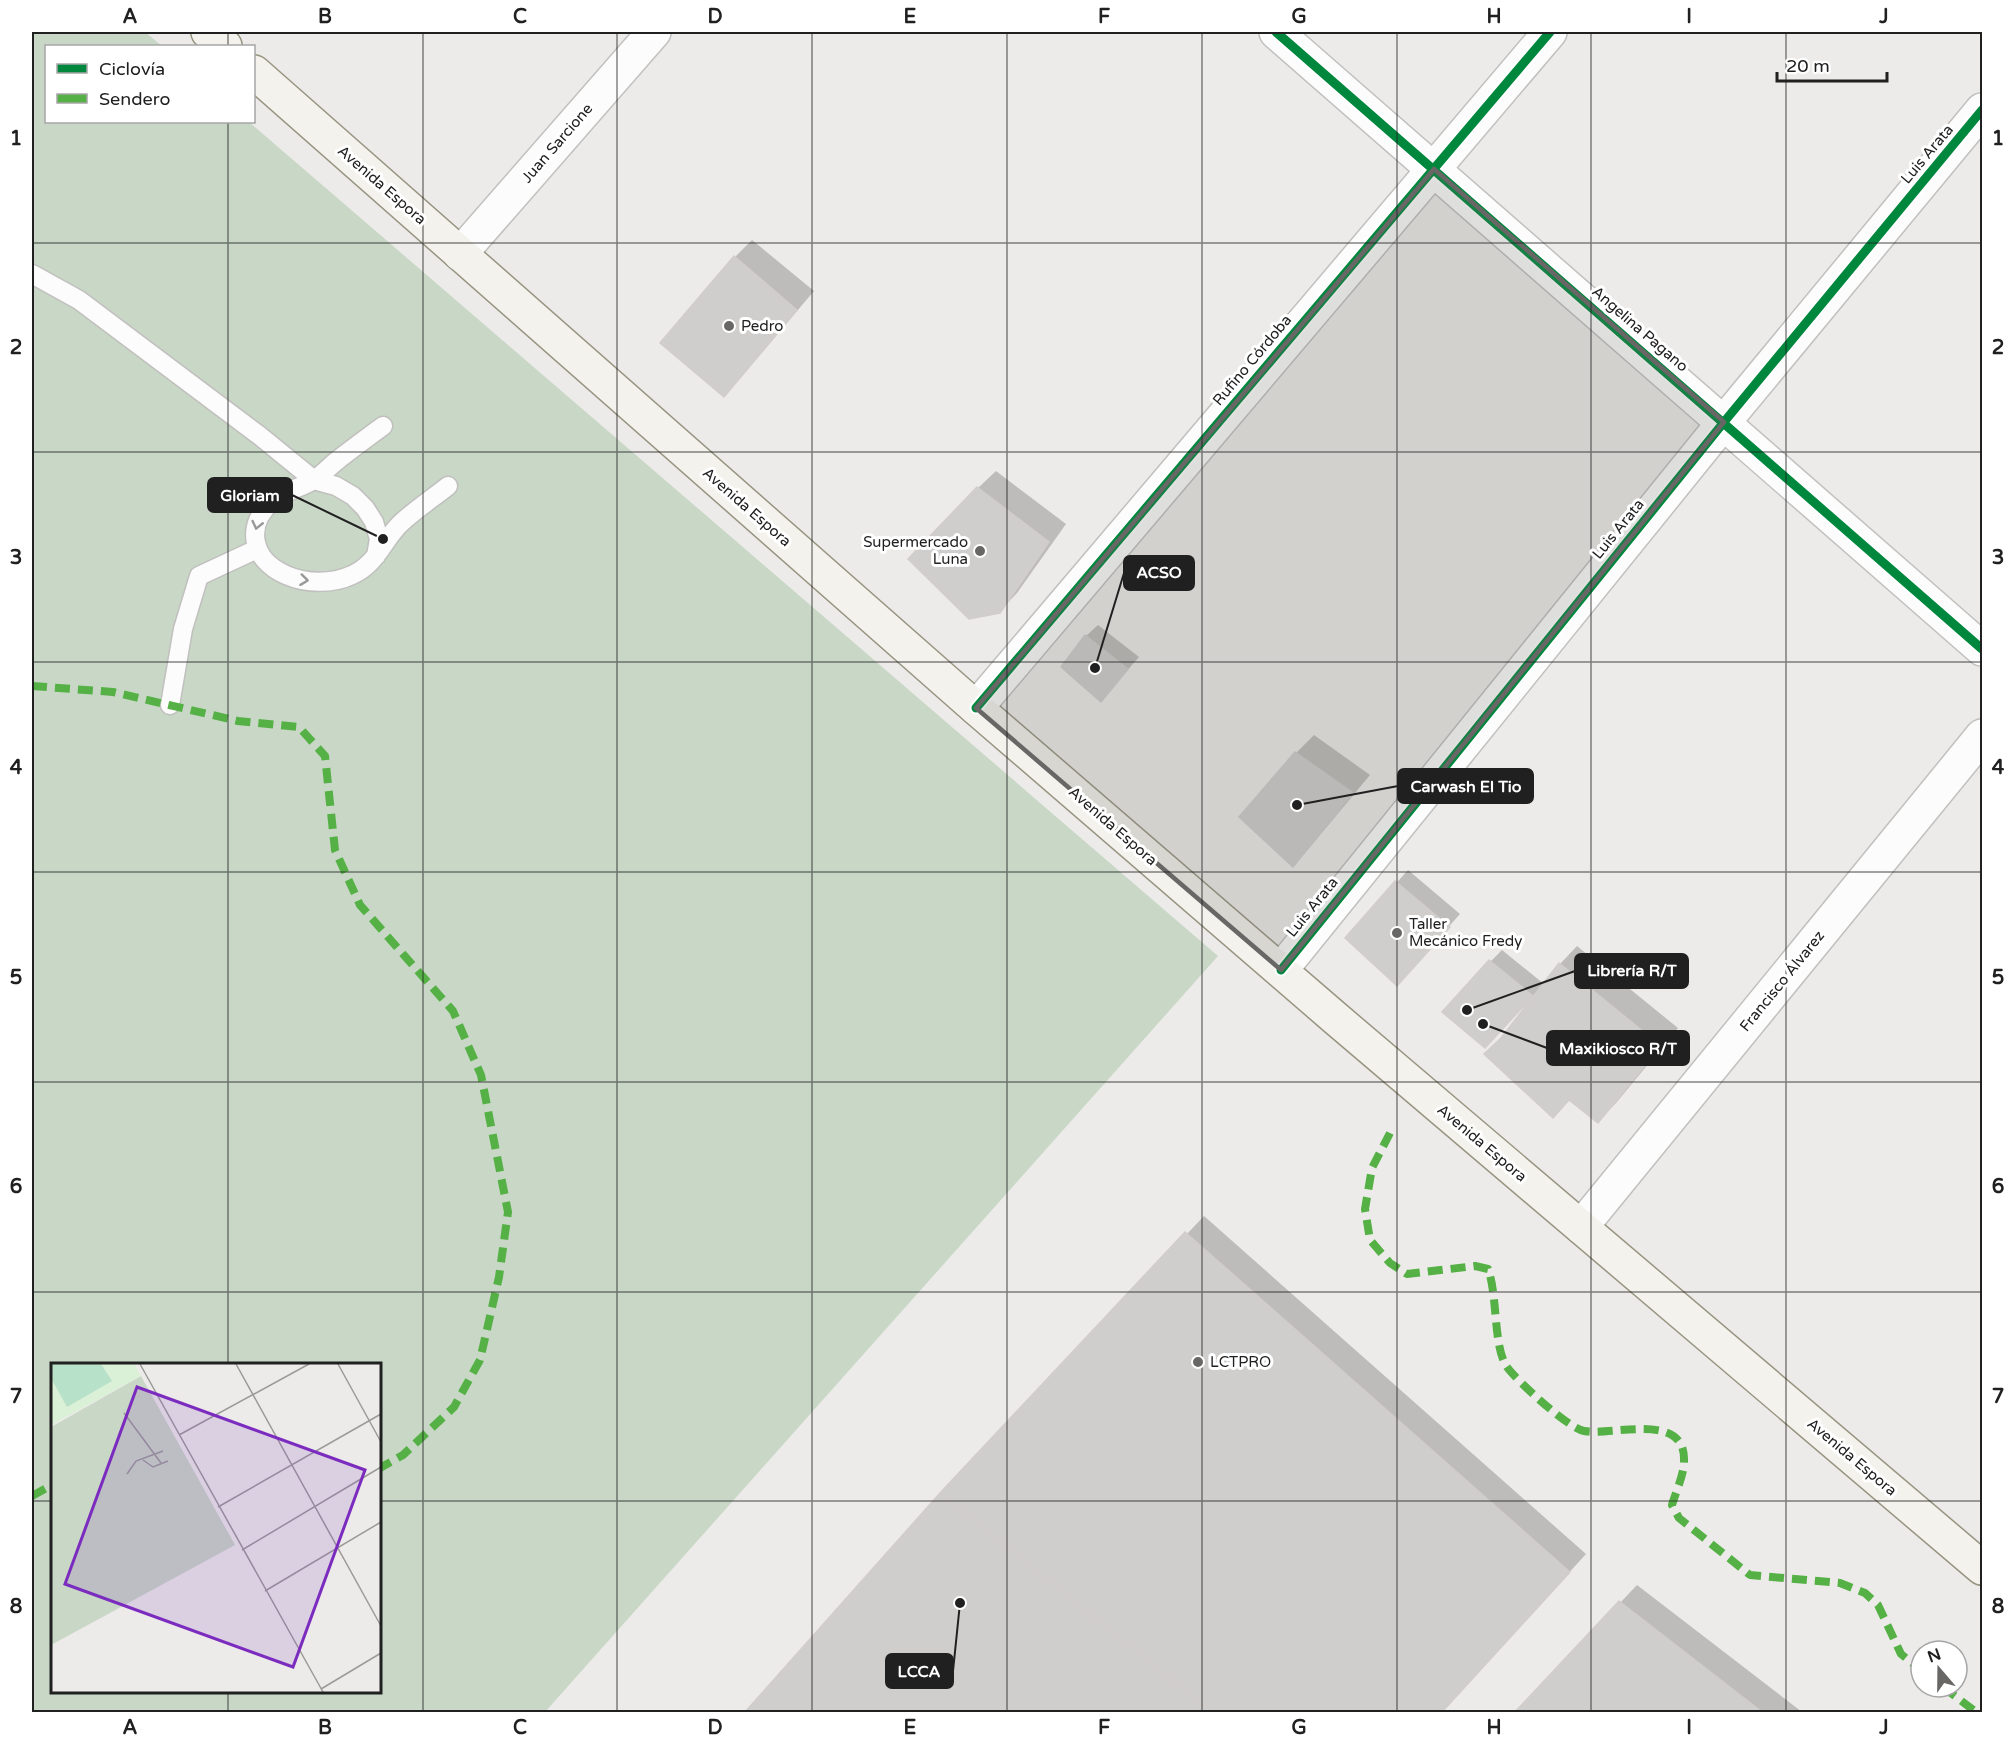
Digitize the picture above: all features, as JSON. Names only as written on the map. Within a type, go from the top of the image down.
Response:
[{"type":"main road","points":[[208,32],[224,45]]},
{"type":"main road","name":"Avenida Espora","points":[[255,73],[976,708],[1983,1569]]},
{"type":"street","name":"Juan Sarcione","points":[[460,254],[654,32]]},
{"type":"street","name":"Angelina Pagano","points":[[1276,32],[1983,649]]},
{"type":"street","name":"Rufino Córdoba","points":[[976,708],[1550,32]]},
{"type":"street","name":"Luis Arata","points":[[1281,970],[1724,422],[1983,110]]},
{"type":"street","name":"Francisco Álvarez","points":[[1581,1227],[1983,736]]},
{"type":"lane","points":[[32,274],[79,300],[260,436],[314,480],[336,486],[365,508],[374,522],[379,539],[376,556]]},
{"type":"lane","points":[[383,426],[314,480],[274,499],[259,515],[255,532],[257,549],[276,571],[293,578],[311,581],[333,582],[351,576],[367,567],[400,524],[448,486]]},
{"type":"lane","points":[[336,486],[338,460]]},
{"type":"lane","points":[[374,522],[400,524]]},
{"type":"lane","points":[[170,705],[183,629],[199,576],[257,549]]},
{"type":"highlighted area","points":[[1434,169],[1724,422],[1281,970],[976,708]]},
{"type":"green space","points":[[32,32],[145,32],[161,45],[45,45],[45,123],[250,123],[1218,956],[545,1712],[32,1712]]},
{"type":"building","name":"Pedro","points":[[734,256],[797,310],[724,397],[660,343]]},
{"type":"building","name":"Supermercado Luna","points":[[977,487],[1049,542],[1000,613],[969,619],[908,559]]},
{"type":"building","points":[[1085,635],[1128,669],[1101,702],[1061,667]]},
{"type":"building","points":[[1295,752],[1353,793],[1293,867],[1239,817]]},
{"type":"building","name":"Taller Mecánico Fredy","points":[[1395,881],[1450,927],[1397,986],[1345,938]]},
{"type":"building","points":[[1489,960],[1533,996],[1485,1048],[1442,1012]]},
{"type":"building","points":[[1559,963],[1661,1046],[1598,1123],[1569,1100],[1553,1118],[1484,1054],[1501,1038]]},
{"type":"building","name":"LCTPRO","points":[[1185,1232],[1570,1572],[1442,1712],[1212,1712],[940,1493]]},
{"type":"building","points":[[940,1493],[1212,1712],[745,1712]]},
{"type":"building","points":[[1619,1601],[1762,1712],[1515,1712]]},
{"type":"marked path","points":[[32,686],[113,692],[238,721],[299,727],[325,756],[335,850],[360,905],[453,1011],[481,1075],[508,1212],[499,1277],[480,1360],[454,1407],[403,1455],[381,1467]]},
{"type":"marked path","points":[[1390,1133],[1372,1168],[1365,1209],[1370,1240],[1390,1263],[1407,1274],[1475,1266],[1488,1269],[1497,1334],[1503,1358],[1507,1367],[1532,1393],[1567,1422],[1584,1431],[1646,1429],[1661,1431],[1673,1436],[1681,1446],[1684,1461],[1672,1505],[1679,1518],[1750,1575],[1840,1583],[1865,1593],[1878,1605],[1901,1654],[1909,1660]]},
{"type":"marked path","points":[[32,1496],[51,1486]]},
{"type":"marked path","points":[[1959,1699],[1976,1712]]},
{"type":"cycle path","points":[[1276,32],[1982,649]]},
{"type":"cycle path","points":[[976,708],[1550,32]]},
{"type":"cycle path","points":[[1281,970],[1724,422],[1982,110]]},
{"type":"place","name":"Pedro","points":[[729,326]]},
{"type":"place","name":"Gloriam","points":[[383,539]]},
{"type":"place","name":"Supermercado Luna","points":[[980,551]]},
{"type":"place","name":"ACSO","points":[[1095,668]]},
{"type":"place","name":"Carwash El Tio","points":[[1297,805]]},
{"type":"place","name":"Taller Mecánico Fredy","points":[[1397,933]]},
{"type":"place","name":"Librería R/T","points":[[1467,1010]]},
{"type":"place","name":"Maxikiosco R/T","points":[[1483,1024]]},
{"type":"place","name":"LCTPRO","points":[[1198,1362]]},
{"type":"place","name":"LCCA","points":[[960,1603]]}]
